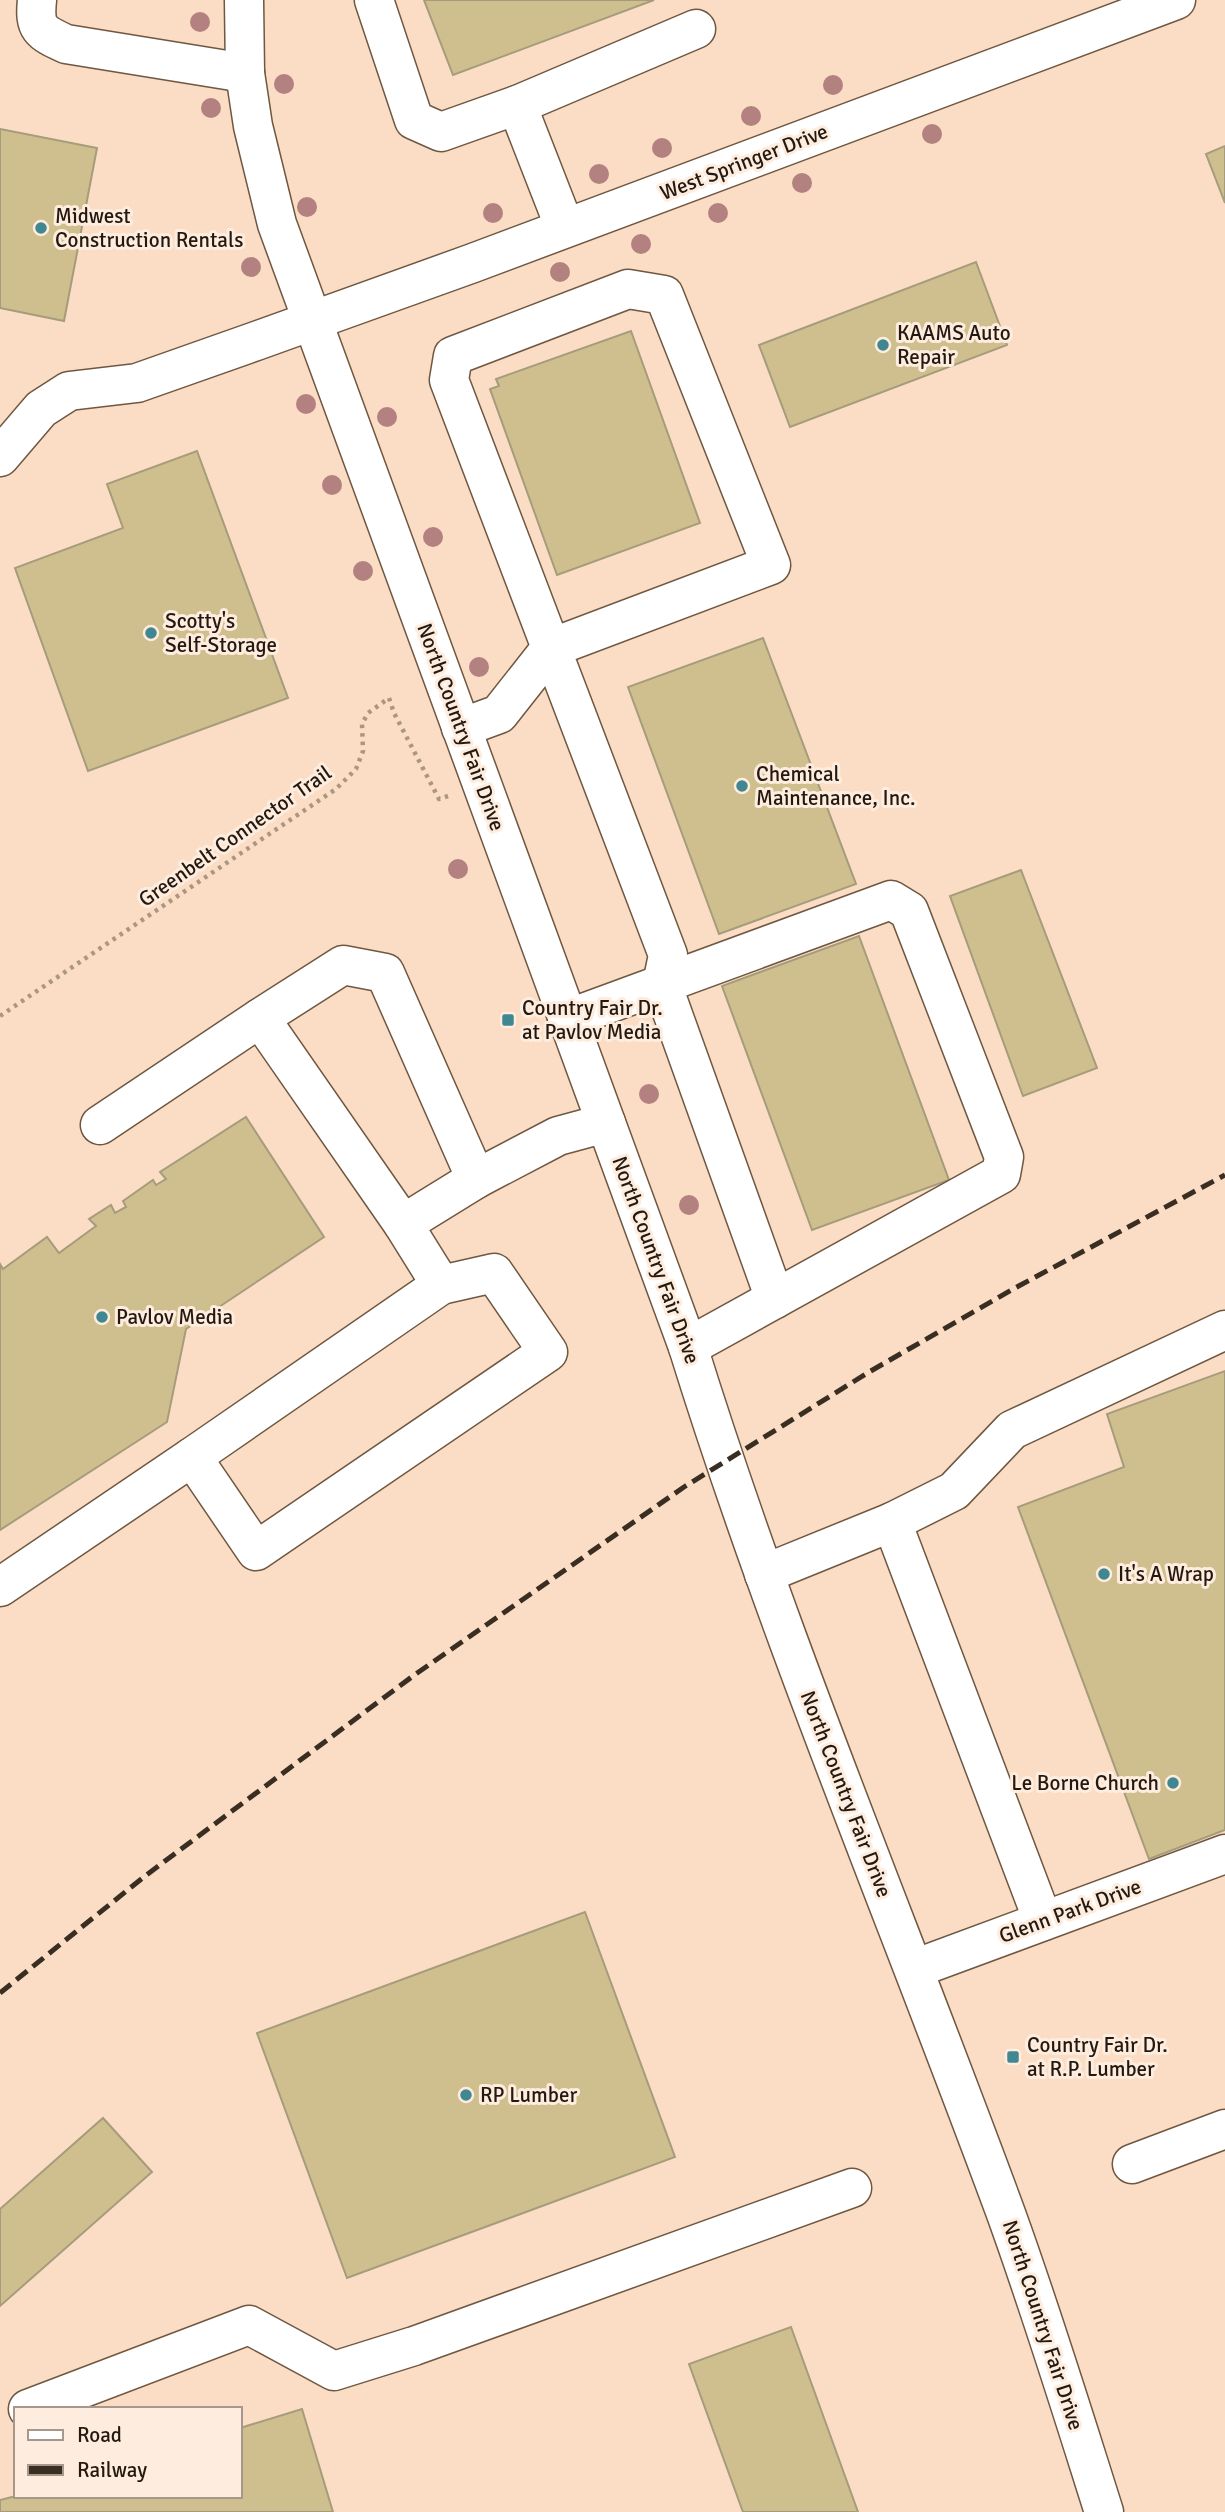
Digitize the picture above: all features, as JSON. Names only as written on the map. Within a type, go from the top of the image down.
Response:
[{"type":"street","points":[[37,0],[35,19],[43,33],[65,44],[246,73]]},
{"type":"street","name":"North Country Fair Drive","points":[[244,0],[246,73],[253,126],[277,224],[688,1347],[724,1461],[803,1683],[1006,2214],[1104,2512]]},
{"type":"street","points":[[374,0],[414,120],[440,132],[517,105],[696,29]]},
{"type":"street","name":"West Springer Drive","points":[[0,457],[41,409],[69,391],[137,383],[565,228],[1176,0]]},
{"type":"street","points":[[517,105],[565,228]]},
{"type":"street","points":[[461,728],[499,714],[551,648],[771,565],[664,295],[628,289],[453,356],[449,380],[551,648],[668,955],[662,984],[775,1299]]},
{"type":"street","points":[[567,1019],[891,900],[909,911],[1004,1157],[1000,1174],[688,1347]]},
{"type":"street","points":[[100,1125],[260,1017],[343,965],[385,973],[476,1179]]},
{"type":"street","points":[[260,1017],[403,1224],[441,1285]]},
{"type":"street","points":[[403,1224],[476,1179],[558,1136],[606,1123]]},
{"type":"street","points":[[0,1587],[441,1285],[494,1273],[548,1352],[256,1551],[192,1457]]},
{"type":"street","points":[[764,1574],[892,1522],[954,1491],[1012,1430],[1225,1330]]},
{"type":"street","points":[[892,1522],[1043,1921]]},
{"type":"street","name":"Glenn Park Drive","points":[[914,1969],[1225,1854]]},
{"type":"street","points":[[1132,2164],[1225,2129]]},
{"type":"street","points":[[33,2407],[249,2325],[334,2371],[414,2346],[852,2189]]},
{"type":"path","name":"Greenbelt Connector Trail","points":[[0,1016],[336,789],[356,769],[363,751],[362,724],[368,713],[389,698],[394,713],[439,799],[481,783]]},
{"type":"building","points":[[424,0],[654,0],[453,75]]},
{"type":"building","name":"Midwest Construction Rentals","points":[[0,129],[97,148],[64,321],[0,308]]},
{"type":"building","points":[[1225,146],[1225,203],[1206,154]]},
{"type":"building","name":"KAAMS Auto Repair","points":[[976,262],[1007,345],[790,427],[759,345]]},
{"type":"building","points":[[631,331],[700,523],[557,575],[490,389],[499,386],[496,379]]},
{"type":"building","name":"Scotty's Self-Storage","points":[[197,451],[288,698],[88,771],[15,568],[123,528],[107,484]]},
{"type":"building","name":"Chemical Maintenance, Inc.","points":[[763,638],[856,884],[719,934],[628,687]]},
{"type":"building","points":[[1021,870],[1097,1068],[1023,1096],[950,896]]},
{"type":"building","points":[[859,936],[949,1180],[812,1230],[722,986]]},
{"type":"building","name":"Pavlov Media","points":[[246,1117],[324,1237],[186,1329],[167,1422],[0,1530],[0,1264],[3,1269],[47,1237],[59,1253],[96,1226],[89,1219],[111,1205],[115,1213],[126,1207],[123,1201],[153,1180],[156,1185],[166,1179],[160,1172]]},
{"type":"building","points":[[1225,1371],[1225,1830],[1149,1859],[1018,1507],[1124,1467],[1107,1414]]},
{"type":"building","name":"RP Lumber","points":[[585,1912],[675,2157],[347,2278],[257,2033]]},
{"type":"building","points":[[103,2118],[152,2172],[0,2306],[0,2209]]},
{"type":"building","points":[[791,2327],[858,2512],[743,2512],[689,2364]]},
{"type":"building","points":[[302,2409],[333,2512],[0,2512],[0,2500],[14,2496],[242,2498],[242,2427]]},
{"type":"railway","points":[[0,1993],[145,1876],[413,1676],[684,1487],[869,1372],[1015,1288],[1225,1175]]},
{"type":"place","name":"Midwest Construction Rentals","points":[[41,228]]},
{"type":"place","name":"KAAMS Auto Repair","points":[[883,345]]},
{"type":"place","name":"Scotty's Self-Storage","points":[[151,633]]},
{"type":"place","name":"Chemical Maintenance, Inc.","points":[[742,786]]},
{"type":"place","name":"Country Fair Dr. at Pavlov Media","points":[[508,1020]]},
{"type":"place","name":"Pavlov Media","points":[[102,1317]]},
{"type":"place","name":"It's A Wrap","points":[[1104,1574]]},
{"type":"place","name":"Le Borne Church","points":[[1173,1783]]},
{"type":"place","name":"Country Fair Dr. at R.P. Lumber","points":[[1013,2057]]},
{"type":"place","name":"RP Lumber","points":[[466,2095]]}]
